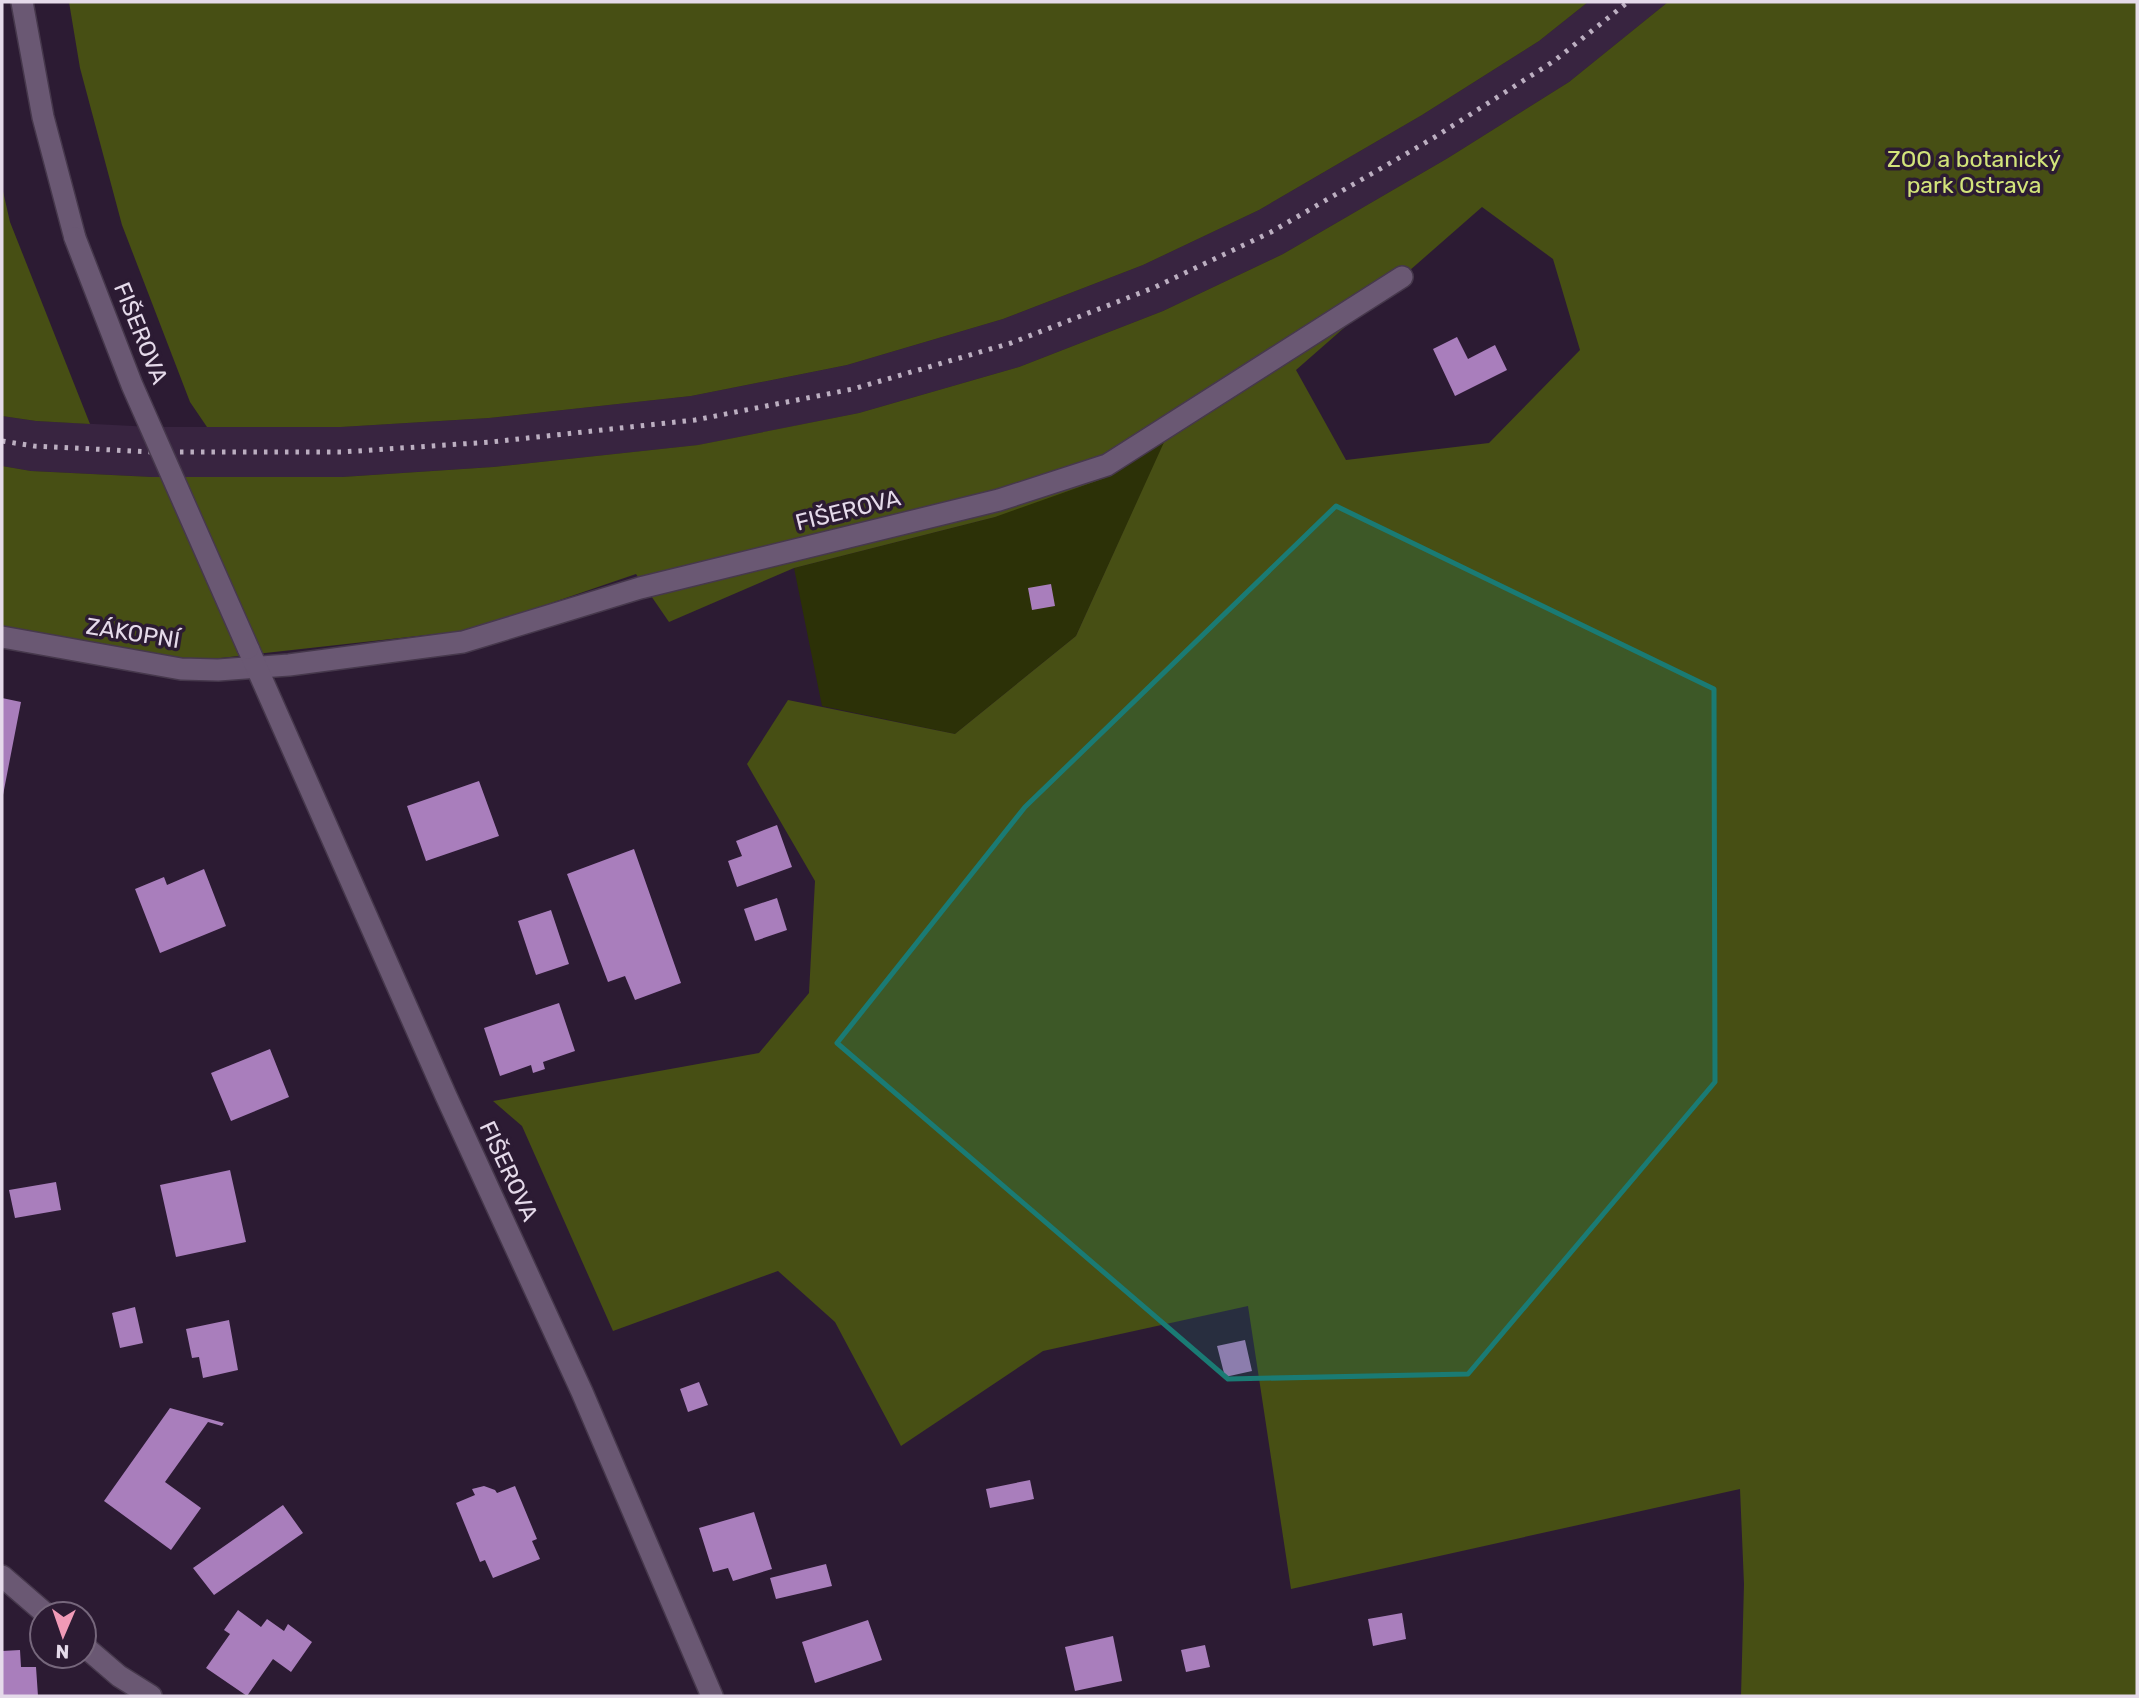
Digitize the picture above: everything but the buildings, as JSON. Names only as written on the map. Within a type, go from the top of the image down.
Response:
[{"type":"street","name":"FIŠEROVA","points":[[22,2],[43,117],[75,238],[132,385],[446,1096],[582,1392],[712,1696]]},
{"type":"street","name":"FIŠEROVA","points":[[257,667],[289,666],[463,642],[640,589],[999,500],[1107,465],[1402,277]]},
{"type":"street","name":"ZÁKOPNÍ","points":[[2,637],[181,668],[218,670],[257,667]]},
{"type":"street","points":[[2,1576],[30,1600]]},
{"type":"street","points":[[98,1658],[118,1676],[151,1696]]},
{"type":"highlighted area","points":[[1336,506],[1714,689],[1715,1082],[1468,1374],[1228,1379],[837,1043],[1025,807]]},
{"type":"shaded area","points":[[1588,2],[1668,2],[1569,82],[1448,158],[1283,254],[1163,311],[1019,367],[859,413],[699,445],[493,467],[342,477],[152,477],[31,471],[2,466],[2,416],[36,421],[152,427],[341,427],[489,418],[691,396],[847,365],[1003,319],[1143,265],[1259,210],[1422,115],[1539,41]]},
{"type":"green space","points":[[69,2],[1588,2],[1539,41],[1422,115],[1259,210],[1143,265],[1003,319],[847,365],[691,396],[489,418],[341,427],[207,427],[190,402],[122,225],[80,68]]},
{"type":"green space","name":"ZOO a botanický park Ostrava","points":[[1668,2],[2137,2],[2137,1696],[1741,1696],[1744,1584],[1740,1489],[1291,1589],[1248,1306],[1043,1351],[901,1446],[835,1322],[778,1271],[613,1331],[522,1126],[493,1101],[759,1053],[809,993],[815,881],[747,764],[788,700],[955,734],[1076,636],[1165,440],[1105,478],[995,517],[794,568],[669,622],[636,574],[472,630],[221,658],[181,660],[2,630],[2,466],[31,471],[152,477],[342,477],[493,467],[698,445],[859,413],[1019,367],[1163,311],[1283,254],[1448,158],[1569,82]],"holes":[[[1482,207],[1553,259],[1580,350],[1489,443],[1346,460],[1296,370]]]},
{"type":"green space","points":[[2,187],[10,222],[90,424],[2,416]]},
{"type":"green space","points":[[1166,439],[1076,636],[955,734],[822,706],[794,568],[995,517]]},
{"type":"railway","points":[[2,441],[34,446],[152,452],[342,452],[491,442],[695,420],[853,389],[1011,343],[1153,288],[1271,232],[1435,137],[1554,61],[1628,2]]}]
